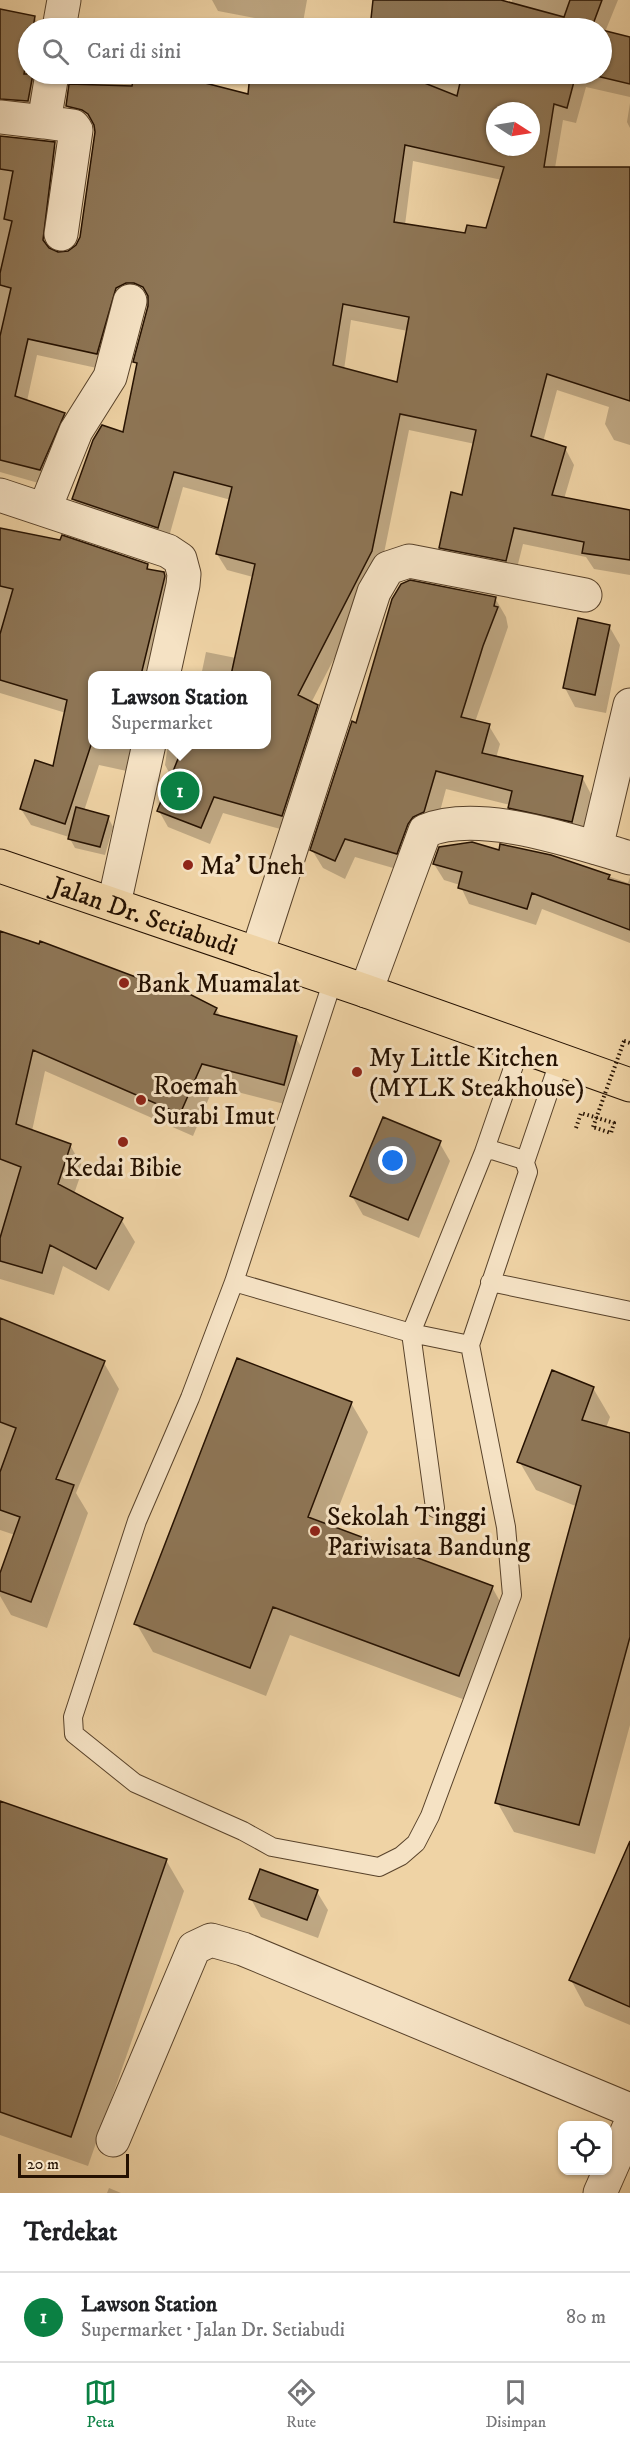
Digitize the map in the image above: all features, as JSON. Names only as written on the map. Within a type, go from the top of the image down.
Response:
[{"type":"main road","name":"Jalan Dr. Setiabudi","points":[[0,866],[366,991],[630,1085]]},
{"type":"street","points":[[61,18],[64,0]]},
{"type":"street","points":[[44,122],[50,84]]},
{"type":"street","points":[[0,117],[73,126],[76,130],[61,234]]},
{"type":"street","points":[[45,508],[76,431],[110,377],[130,301]]},
{"type":"street","points":[[0,495],[45,508],[168,551],[180,559],[184,574],[183,585],[164,671]]},
{"type":"street","points":[[257,954],[374,592],[388,568],[409,561],[585,595]]},
{"type":"street","points":[[596,848],[630,705]]},
{"type":"street","points":[[114,904],[147,749]]},
{"type":"street","points":[[366,991],[425,831],[455,822],[475,821],[596,848],[630,858]]},
{"type":"street","points":[[113,2140],[194,1948],[212,1940],[243,1949],[630,2110]]},
{"type":"street","points":[[600,2193],[630,2125]]},
{"type":"lane","points":[[333,980],[234,1282],[190,1398],[137,1521],[73,1717],[74,1734],[135,1784],[243,1831],[272,1847],[379,1867],[401,1856],[416,1843],[430,1816],[512,1595],[506,1527],[470,1345],[528,1172],[525,1162],[560,1059]]},
{"type":"lane","points":[[435,1508],[411,1333],[484,1152],[521,1045]]},
{"type":"lane","points":[[484,1152],[492,1150],[525,1162]]},
{"type":"lane","points":[[234,1282],[411,1333],[470,1345]]},
{"type":"lane","points":[[490,1282],[630,1311]]},
{"type":"path","points":[[576,1128],[581,1113],[614,1123],[611,1132],[593,1127],[624,1041],[630,1043]]},
{"type":"building","points":[[373,0],[501,0],[564,17],[570,0],[602,0],[595,18],[371,18]]},
{"type":"building","points":[[0,9],[35,16],[35,18],[18,18],[18,84],[31,84],[28,101],[0,99]]},
{"type":"building","points":[[612,32],[630,37],[630,84],[612,80]]},
{"type":"building","points":[[69,84],[132,86],[132,84],[209,84],[248,94],[249,84],[427,84],[457,96],[460,84],[573,84],[567,108],[554,104],[544,167],[630,167],[630,401],[547,374],[531,436],[566,447],[552,495],[630,510],[630,560],[582,553],[584,542],[514,528],[506,561],[439,548],[451,492],[462,495],[476,430],[400,414],[372,551],[298,695],[318,705],[282,816],[214,797],[201,828],[157,811],[182,749],[271,749],[271,671],[232,671],[255,564],[216,554],[232,487],[174,472],[158,528],[72,499],[93,440],[102,425],[123,432],[137,363],[133,362],[148,306],[148,296],[143,287],[134,283],[126,283],[116,288],[97,354],[28,339],[15,396],[65,413],[40,470],[0,460],[0,336],[11,288],[0,285],[0,273],[12,221],[4,219],[13,171],[0,169],[0,136],[55,142],[43,240],[49,248],[58,252],[68,251],[76,245],[80,237],[95,132],[88,114],[66,106]],"holes":[[[405,145],[504,167],[486,228],[467,225],[465,233],[394,222]],[[343,304],[409,317],[397,382],[333,365]]]},
{"type":"building","points":[[0,528],[60,540],[62,535],[148,564],[147,569],[164,572],[165,576],[142,671],[88,671],[90,749],[65,824],[20,809],[35,760],[53,766],[67,700],[0,680],[0,634],[13,589],[0,586]]},
{"type":"building","points":[[410,580],[496,597],[494,606],[498,607],[461,717],[490,724],[482,753],[583,776],[572,822],[508,808],[512,791],[436,771],[424,812],[413,817],[408,824],[397,854],[345,839],[335,861],[310,850],[352,721],[356,723],[392,599],[401,584]]},
{"type":"building","points":[[578,618],[610,625],[595,695],[563,688]]},
{"type":"building","points":[[76,807],[109,816],[100,847],[68,839]]},
{"type":"building","points":[[472,842],[499,850],[500,844],[551,855],[610,875],[608,879],[630,885],[630,930],[532,893],[527,909],[458,888],[462,872],[433,864],[439,847]]},
{"type":"building","points":[[0,931],[39,944],[40,941],[157,985],[160,979],[217,1008],[214,1014],[297,1036],[284,1085],[202,1064],[180,1114],[33,1050],[16,1124],[71,1144],[58,1184],[123,1218],[96,1269],[50,1245],[42,1273],[0,1261],[0,1238],[21,1167],[0,1159]]},
{"type":"building","points":[[383,1117],[441,1141],[408,1220],[350,1196]]},
{"type":"building","points":[[0,1318],[105,1361],[56,1479],[74,1485],[31,1602],[0,1591],[0,1573],[20,1517],[0,1510],[0,1472],[16,1428],[0,1422]]},
{"type":"building","points":[[237,1358],[352,1402],[308,1517],[493,1586],[459,1676],[273,1607],[250,1668],[134,1624]]},
{"type":"building","points":[[552,1370],[594,1387],[582,1420],[630,1433],[630,1637],[579,1825],[495,1803],[581,1486],[517,1462]]},
{"type":"building","points":[[0,1801],[167,1859],[71,2137],[0,2112]]},
{"type":"building","points":[[630,1841],[630,2007],[569,1980]]},
{"type":"building","points":[[260,1869],[318,1890],[307,1920],[249,1899]]},
{"type":"place","name":"Lawson Station","points":[[180,791]]},
{"type":"place","name":"Ma' Uneh","points":[[188,865]]},
{"type":"place","name":"Bank Muamalat","points":[[124,983]]},
{"type":"place","name":"My Little Kitchen (MYLK Steakhouse)","points":[[357,1072]]},
{"type":"place","name":"Roemah Surabi Imut","points":[[141,1100]]},
{"type":"place","name":"Kedai Bibie","points":[[123,1142]]},
{"type":"place","name":"Sekolah Tinggi Pariwisata Bandung","points":[[315,1531]]}]
